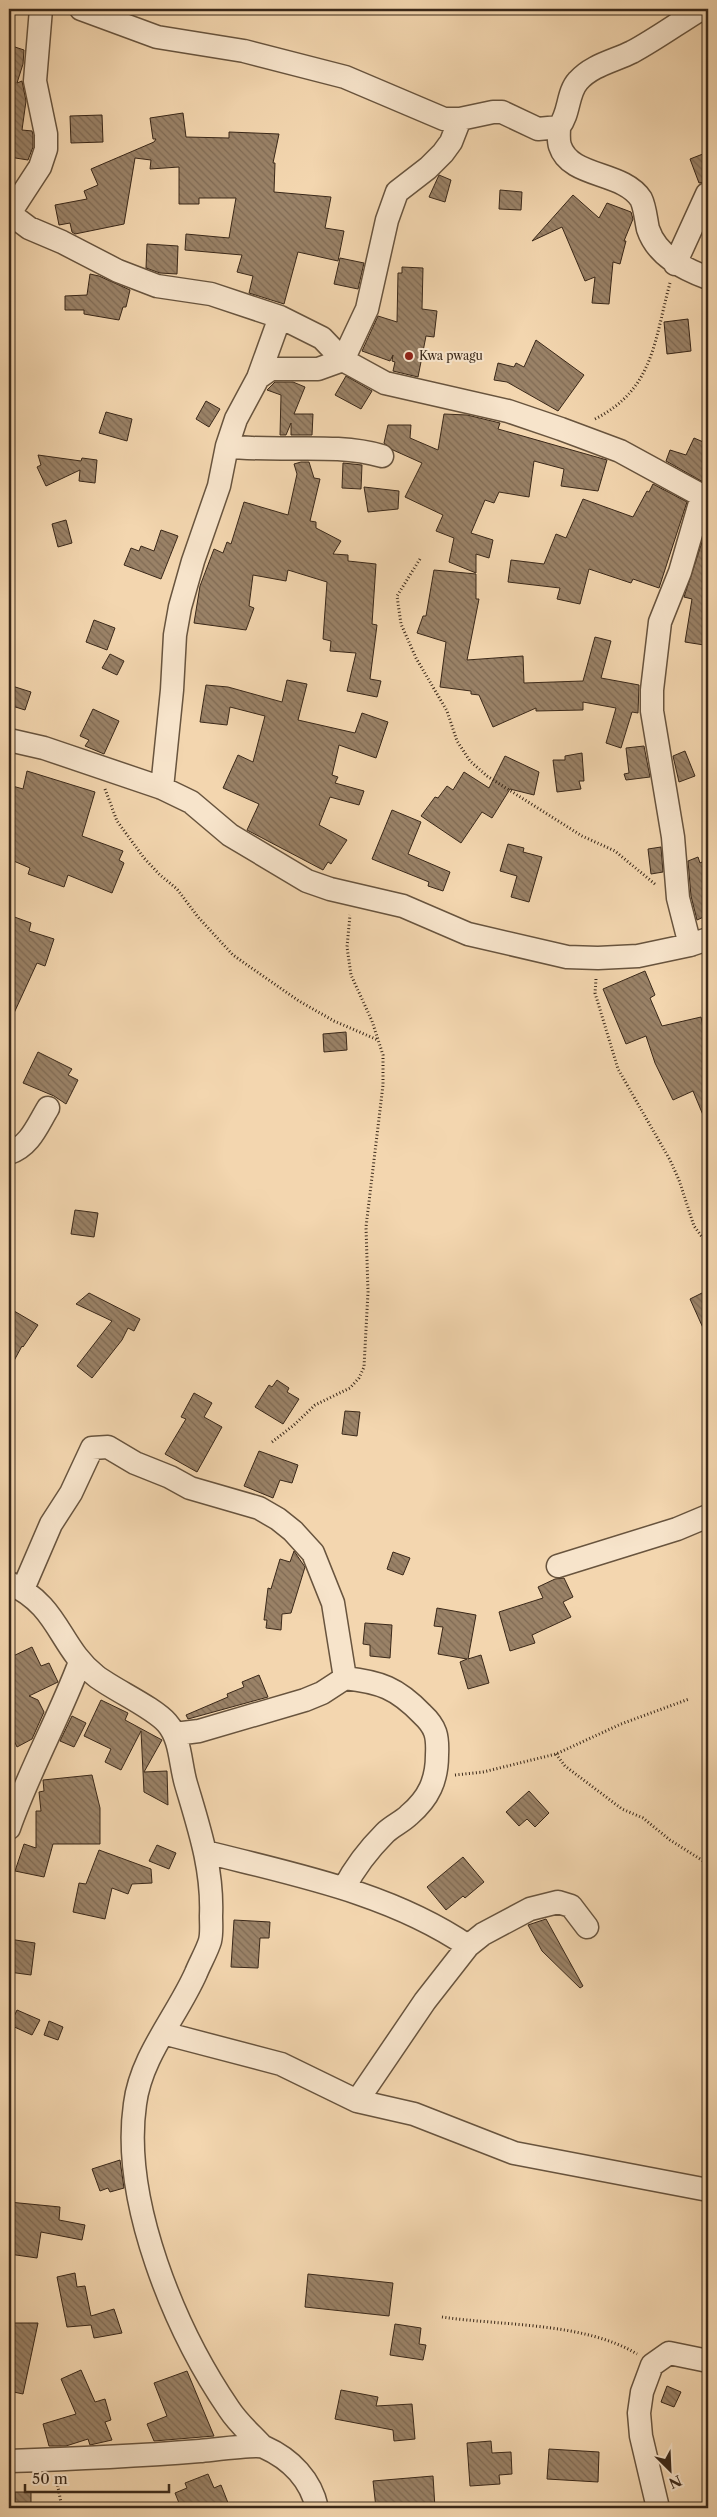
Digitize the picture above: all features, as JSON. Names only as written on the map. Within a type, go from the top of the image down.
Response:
[{"type":"street","points":[[9,740],[44,748],[162,788],[191,802],[230,835],[307,881],[330,889],[403,906],[468,934],[567,957],[638,956],[699,942],[678,898],[673,837],[652,711],[652,690],[660,622],[680,572],[705,498],[620,451],[508,411],[385,383],[343,360],[322,338],[280,317],[211,294],[157,286],[118,271],[62,242],[29,228],[9,213],[40,167],[46,149],[46,134],[35,82],[41,9]]},
{"type":"street","points":[[81,9],[157,38],[244,51],[345,77],[444,119],[460,119],[502,112],[538,129],[559,126]]},
{"type":"street","points":[[701,9],[646,44],[583,76],[576,83],[568,109],[559,126],[560,146],[569,159],[592,173],[615,178],[641,200],[649,232],[657,246],[675,264],[708,278]]},
{"type":"street","points":[[258,378],[271,369],[318,368],[343,360],[366,309],[387,220],[397,192],[428,168],[443,153],[451,142],[460,119]]},
{"type":"street","points":[[675,264],[707,194]]},
{"type":"street","points":[[162,788],[171,707],[175,635],[193,561],[219,486],[227,446],[236,419],[258,378],[280,317]]},
{"type":"street","points":[[227,446],[251,449],[350,449],[382,456]]},
{"type":"street","points":[[9,1153],[17,1150],[28,1141],[48,1108]]},
{"type":"street","points":[[317,2508],[314,2493],[301,2474],[287,2461],[262,2446],[230,2411],[204,2369],[178,2317],[162,2277],[139,2200],[132,2150],[135,2102],[144,2072],[194,1976],[210,1940],[212,1890],[206,1852],[185,1782],[175,1734],[165,1720],[96,1676],[80,1662],[53,1618],[38,1600],[16,1586],[50,1524],[71,1493],[92,1448],[108,1447],[135,1463],[170,1477],[190,1488],[258,1508],[278,1519],[292,1531],[313,1553],[334,1603],[345,1678]]},
{"type":"street","points":[[558,1566],[676,1529],[708,1516]]},
{"type":"street","points":[[9,1828],[14,1800],[66,1699],[80,1662]]},
{"type":"street","points":[[175,1734],[199,1731],[305,1700],[345,1678],[387,1686],[407,1698],[433,1724],[438,1742],[437,1775],[424,1798],[410,1814],[386,1832],[356,1864],[344,1888]]},
{"type":"street","points":[[206,1852],[344,1888],[393,1906],[442,1928],[468,1946]]},
{"type":"street","points":[[357,2101],[425,2001],[468,1946],[495,1927],[530,1909],[551,1903],[558,1902],[571,1906],[587,1928]]},
{"type":"street","points":[[163,2033],[281,2064],[357,2101],[414,2114],[514,2152],[708,2190]]},
{"type":"street","points":[[658,2508],[641,2436],[639,2412],[642,2392],[652,2365],[669,2353],[708,2362]]},
{"type":"street","points":[[9,2461],[111,2458],[262,2446]]},
{"type":"path","points":[[561,429],[588,422],[613,410],[638,386],[648,367],[675,264]]},
{"type":"path","points":[[420,559],[397,596],[402,624],[428,679],[447,712],[457,741],[470,761],[486,776],[582,836],[615,851],[647,879],[678,898]]},
{"type":"path","points":[[100,767],[107,795],[117,821],[144,858],[177,889],[198,917],[233,955],[299,1001],[334,1021],[379,1040]]},
{"type":"path","points":[[272,1442],[315,1405],[350,1388],[359,1378],[364,1367],[368,1292],[366,1227],[383,1085],[383,1055],[379,1040],[351,976],[348,962],[348,927],[354,895]]},
{"type":"path","points":[[598,958],[595,994],[618,1068],[670,1160],[679,1180],[694,1226],[708,1245]]},
{"type":"path","points":[[437,1775],[483,1772],[556,1754],[621,1724],[688,1700]]},
{"type":"path","points":[[556,1754],[565,1766],[615,1804],[643,1818],[670,1840],[708,1864]]},
{"type":"path","points":[[442,2317],[566,2331],[622,2344],[652,2365]]},
{"type":"path","points":[[56,2482],[62,2508]]},
{"type":"building","points":[[9,45],[24,50],[23,64],[17,83],[22,81],[26,101],[22,130],[32,131],[33,135],[33,147],[28,160],[9,157]]},
{"type":"building","points":[[183,113],[186,137],[229,138],[229,132],[279,134],[273,163],[275,163],[274,192],[331,197],[325,228],[344,231],[338,261],[298,252],[284,304],[249,293],[253,276],[237,272],[242,255],[185,250],[186,234],[229,238],[236,198],[199,198],[199,204],[179,204],[179,167],[150,169],[151,160],[135,158],[124,224],[75,234],[72,232],[70,223],[59,225],[55,205],[87,199],[84,191],[98,185],[91,169],[154,142],[156,139],[153,139],[150,118]]},
{"type":"building","points":[[102,115],[103,142],[71,143],[70,116]]},
{"type":"building","points":[[708,152],[708,181],[699,183],[690,159]]},
{"type":"building","points":[[439,175],[451,180],[445,202],[429,197]]},
{"type":"building","points":[[500,190],[522,192],[521,210],[499,209]]},
{"type":"building","points":[[573,195],[599,218],[607,203],[631,212],[633,219],[624,241],[626,241],[620,264],[613,262],[609,304],[592,303],[595,277],[585,281],[562,227],[532,241]]},
{"type":"building","points":[[147,244],[178,246],[177,274],[160,273],[146,268]]},
{"type":"building","points":[[340,258],[364,263],[358,289],[334,284]]},
{"type":"building","points":[[402,267],[423,268],[422,309],[437,311],[434,337],[426,336],[418,377],[393,371],[395,362],[392,361],[393,355],[390,361],[362,351],[378,316],[397,322],[398,273],[402,273]]},
{"type":"building","points":[[90,274],[130,290],[126,307],[123,307],[119,320],[84,314],[84,310],[65,310],[65,296],[87,295]]},
{"type":"building","points":[[688,319],[691,351],[667,354],[664,322]]},
{"type":"building","points":[[536,340],[584,375],[558,411],[507,382],[494,380],[498,363],[514,367],[516,363],[524,367]]},
{"type":"building","points":[[346,376],[372,391],[361,409],[335,395]]},
{"type":"building","points":[[275,382],[293,382],[305,387],[294,414],[313,414],[312,435],[291,435],[291,423],[286,435],[280,435],[281,395],[267,390]]},
{"type":"building","points":[[206,401],[220,409],[209,427],[196,419]]},
{"type":"building","points":[[106,412],[132,419],[127,441],[99,433]]},
{"type":"building","points":[[444,414],[467,415],[500,423],[498,429],[607,460],[598,491],[561,486],[564,469],[534,461],[529,497],[499,492],[494,503],[485,500],[471,533],[493,540],[489,558],[476,554],[476,573],[449,562],[454,538],[436,531],[443,515],[405,497],[422,463],[393,450],[384,443],[388,425],[411,425],[410,438],[438,450]]},
{"type":"building","points":[[694,438],[708,444],[708,471],[703,482],[666,461],[670,450],[686,455]]},
{"type":"building","points":[[38,455],[81,461],[82,458],[97,460],[95,483],[79,481],[80,470],[46,486],[37,467],[41,465]]},
{"type":"building","points":[[309,462],[314,478],[320,479],[310,521],[316,522],[316,528],[341,541],[333,554],[348,555],[348,561],[376,564],[372,624],[377,625],[370,679],[381,681],[377,697],[347,691],[356,653],[330,651],[331,641],[323,639],[327,582],[288,570],[286,581],[253,575],[249,606],[254,608],[246,630],[194,623],[200,586],[214,549],[223,553],[227,542],[231,544],[244,502],[288,515],[297,474],[294,464]]},
{"type":"building","points":[[343,463],[362,465],[361,489],[342,488]]},
{"type":"building","points":[[653,484],[687,502],[659,588],[633,579],[631,583],[589,569],[580,604],[557,599],[560,588],[508,582],[511,560],[544,564],[556,534],[566,538],[583,499],[633,517],[647,491],[649,492]]},
{"type":"building","points":[[364,487],[399,491],[398,509],[368,512]]},
{"type":"building","points":[[66,520],[72,543],[58,547],[52,524]]},
{"type":"building","points":[[161,530],[178,536],[161,579],[124,565],[131,548],[139,551],[141,546],[154,551]]},
{"type":"building","points":[[706,530],[708,531],[708,617],[704,645],[685,642],[692,599],[684,597]]},
{"type":"building","points":[[434,570],[476,574],[476,599],[479,599],[467,660],[523,656],[524,683],[583,681],[595,637],[611,641],[601,678],[639,685],[638,713],[632,712],[621,748],[606,743],[616,708],[583,702],[583,710],[536,711],[536,708],[493,727],[479,695],[471,694],[471,691],[440,687],[446,642],[417,633],[423,616],[426,616]]},
{"type":"building","points":[[94,620],[115,628],[107,650],[86,642]]},
{"type":"building","points":[[110,654],[124,661],[117,675],[102,668]]},
{"type":"building","points":[[287,680],[307,684],[298,720],[355,733],[362,713],[388,722],[376,758],[339,745],[332,775],[338,777],[335,783],[364,791],[359,805],[330,797],[319,825],[347,840],[331,864],[328,862],[323,870],[247,830],[259,804],[223,788],[238,755],[253,762],[265,716],[230,707],[227,725],[200,722],[206,685],[228,687],[282,702]]},
{"type":"building","points":[[9,685],[31,692],[25,710],[9,705]]},
{"type":"building","points":[[93,709],[119,721],[104,754],[85,746],[89,740],[80,736]]},
{"type":"building","points":[[644,746],[650,777],[626,780],[624,774],[629,773],[626,748]]},
{"type":"building","points":[[685,751],[695,776],[679,782],[673,756]]},
{"type":"building","points":[[582,753],[584,781],[579,781],[581,789],[557,792],[553,760],[565,760],[565,756]]},
{"type":"building","points":[[505,756],[539,772],[534,795],[510,789],[492,818],[482,812],[461,843],[421,816],[435,797],[438,798],[447,786],[453,790],[464,772],[489,788]]},
{"type":"building","points":[[27,771],[95,792],[82,836],[123,851],[119,860],[124,863],[112,893],[68,875],[64,887],[28,874],[30,868],[9,859],[9,785],[23,789]]},
{"type":"building","points":[[392,810],[421,822],[408,854],[450,872],[443,891],[428,886],[429,882],[372,859]]},
{"type":"building","points":[[508,844],[524,848],[523,852],[542,857],[529,902],[511,897],[517,876],[500,871]]},
{"type":"building","points":[[661,847],[663,872],[651,874],[648,849]]},
{"type":"building","points":[[698,857],[700,863],[708,859],[708,915],[697,920],[691,896],[688,861]]},
{"type":"building","points":[[9,915],[31,923],[29,931],[54,939],[45,966],[37,963],[9,1024]]},
{"type":"building","points":[[645,971],[655,995],[650,998],[662,1026],[701,1017],[708,1049],[708,1127],[693,1091],[673,1100],[655,1063],[646,1036],[626,1044],[603,989]]},
{"type":"building","points":[[346,1032],[347,1050],[324,1052],[323,1034]]},
{"type":"building","points":[[38,1052],[72,1069],[68,1075],[78,1080],[66,1104],[54,1096],[23,1083]]},
{"type":"building","points":[[75,1210],[98,1213],[94,1237],[71,1234]]},
{"type":"building","points":[[708,1290],[708,1339],[690,1299]]},
{"type":"building","points":[[89,1293],[140,1319],[134,1331],[128,1328],[122,1340],[92,1378],[77,1366],[112,1321],[76,1304]]},
{"type":"building","points":[[9,1308],[38,1325],[22,1346],[9,1370]]},
{"type":"building","points":[[277,1380],[289,1388],[287,1392],[299,1399],[283,1424],[255,1407],[269,1385],[272,1387]]},
{"type":"building","points":[[194,1393],[212,1403],[204,1417],[222,1427],[197,1472],[165,1454],[186,1419],[181,1417]]},
{"type":"building","points":[[345,1411],[360,1412],[357,1436],[342,1434]]},
{"type":"building","points":[[259,1451],[298,1465],[292,1483],[280,1480],[273,1498],[244,1486]]},
{"type":"building","points":[[294,1551],[305,1567],[291,1613],[282,1614],[281,1630],[266,1628],[267,1620],[264,1620],[268,1588],[271,1589],[280,1559],[290,1562]]},
{"type":"building","points":[[393,1552],[410,1558],[403,1575],[387,1569]]},
{"type":"building","points":[[564,1578],[573,1597],[563,1602],[571,1617],[532,1635],[535,1643],[510,1651],[499,1612],[543,1598],[538,1587],[555,1579]]},
{"type":"building","points":[[437,1608],[476,1615],[468,1659],[481,1655],[489,1683],[468,1689],[460,1662],[467,1659],[438,1654],[443,1627],[434,1626]]},
{"type":"building","points":[[365,1623],[392,1625],[390,1658],[370,1656],[370,1645],[363,1644]]},
{"type":"building","points":[[32,1647],[41,1666],[49,1663],[58,1682],[29,1696],[38,1700],[44,1712],[32,1739],[17,1747],[9,1730],[9,1658]]},
{"type":"building","points":[[259,1675],[268,1697],[188,1719],[186,1715],[228,1697],[227,1694],[244,1687],[242,1682]]},
{"type":"building","points":[[101,1700],[128,1713],[125,1720],[162,1740],[144,1772],[167,1771],[168,1805],[144,1792],[141,1731],[121,1770],[105,1762],[111,1749],[84,1736]]},
{"type":"building","points":[[72,1716],[86,1723],[74,1747],[60,1741]]},
{"type":"building","points":[[92,1775],[100,1808],[100,1844],[53,1844],[44,1877],[15,1871],[24,1844],[36,1848],[36,1811],[41,1811],[39,1792],[44,1791],[43,1780]]},
{"type":"building","points":[[529,1791],[549,1813],[535,1827],[527,1819],[519,1826],[506,1812]]},
{"type":"building","points":[[157,1845],[176,1853],[169,1869],[149,1861]]},
{"type":"building","points":[[99,1850],[151,1869],[152,1883],[132,1884],[128,1894],[112,1888],[105,1919],[73,1912],[79,1883],[86,1884]]},
{"type":"building","points":[[463,1857],[484,1882],[465,1898],[463,1896],[446,1910],[427,1887]]},
{"type":"building","points":[[546,1919],[583,1986],[580,1988],[542,1951],[528,1925]]},
{"type":"building","points":[[234,1920],[270,1922],[269,1938],[260,1938],[258,1968],[231,1967]]},
{"type":"building","points":[[9,1939],[35,1943],[31,1975],[9,1972]]},
{"type":"building","points":[[17,2010],[40,2020],[32,2035],[10,2025]]},
{"type":"building","points":[[49,2021],[63,2027],[58,2040],[44,2035]]},
{"type":"building","points":[[120,2160],[124,2188],[110,2192],[108,2188],[100,2191],[92,2169]]},
{"type":"building","points":[[9,2202],[60,2207],[59,2220],[85,2225],[82,2240],[41,2232],[37,2258],[9,2254]]},
{"type":"building","points":[[75,2273],[77,2287],[85,2286],[91,2316],[114,2309],[122,2333],[94,2338],[91,2325],[67,2327],[57,2277]]},
{"type":"building","points":[[308,2274],[393,2283],[389,2316],[305,2307]]},
{"type":"building","points":[[10,2323],[38,2323],[23,2394],[9,2391]]},
{"type":"building","points":[[395,2324],[421,2328],[419,2344],[426,2345],[423,2360],[390,2355]]},
{"type":"building","points":[[81,2370],[95,2402],[105,2399],[111,2420],[105,2422],[112,2440],[90,2445],[88,2439],[66,2446],[49,2446],[43,2424],[76,2414],[61,2379]]},
{"type":"building","points":[[187,2371],[214,2436],[154,2441],[147,2424],[167,2416],[154,2383]]},
{"type":"building","points":[[667,2386],[681,2392],[674,2407],[661,2402]]},
{"type":"building","points":[[341,2390],[378,2397],[376,2406],[412,2404],[415,2439],[394,2441],[393,2430],[335,2419]]},
{"type":"building","points":[[491,2441],[492,2453],[511,2452],[512,2474],[499,2475],[500,2484],[470,2486],[467,2443]]},
{"type":"building","points":[[549,2449],[599,2452],[598,2482],[547,2479]]},
{"type":"building","points":[[208,2474],[214,2488],[221,2485],[230,2508],[181,2508],[175,2493],[187,2488],[185,2483]]},
{"type":"building","points":[[433,2476],[435,2508],[376,2508],[373,2481]]},
{"type":"building","points":[[15,2492],[31,2492],[31,2508],[15,2508]]},
{"type":"place","name":"Kwa pwagu","points":[[409,356]]}]
